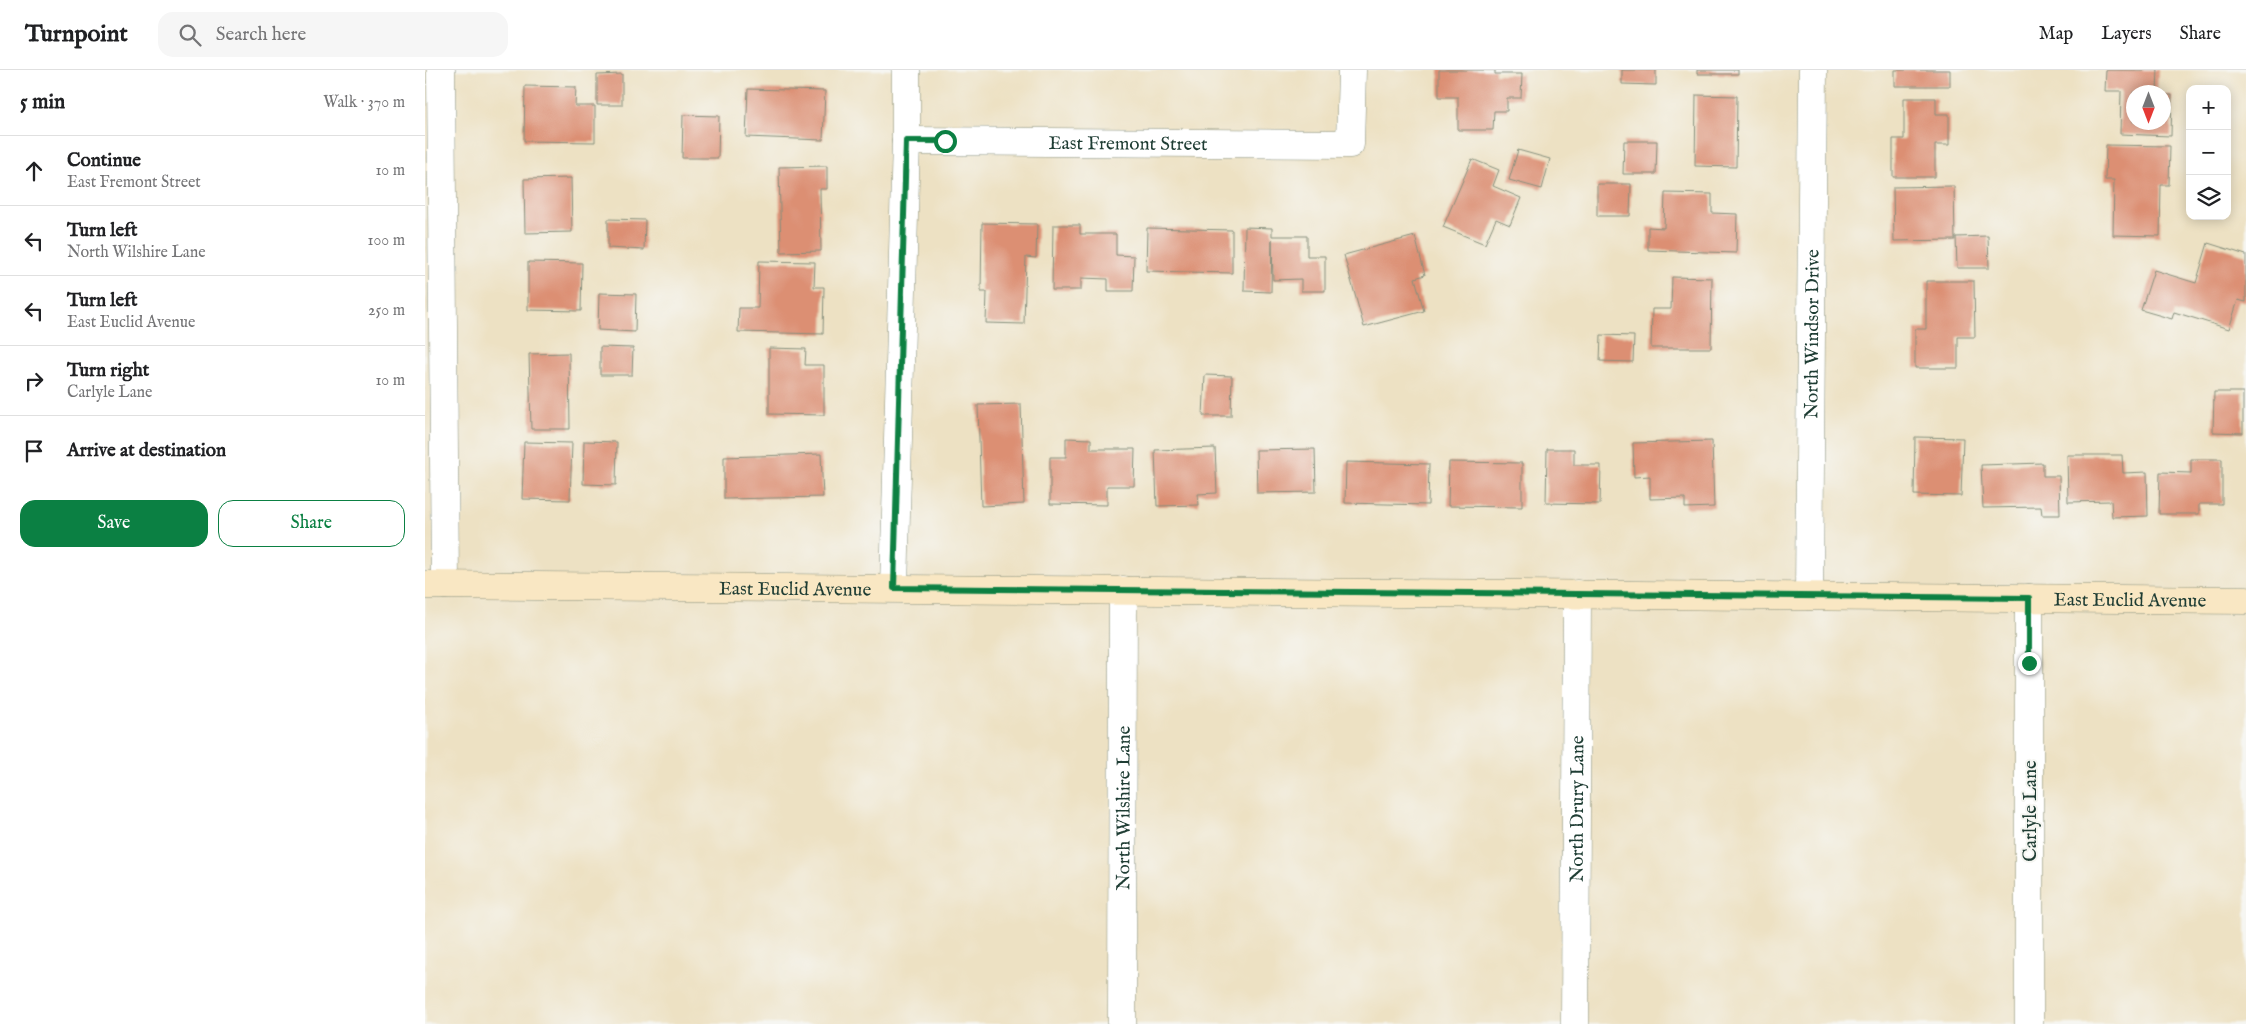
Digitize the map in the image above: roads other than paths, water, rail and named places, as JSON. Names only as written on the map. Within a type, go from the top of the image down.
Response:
[{"type":"main road","name":"East Euclid Avenue","points":[[435,585],[2246,600]]},
{"type":"street","points":[[435,585],[441,70]]},
{"type":"street","points":[[894,588],[906,141],[906,70]]},
{"type":"street","name":"East Fremont Street","points":[[906,141],[1350,144],[1352,70]]},
{"type":"street","name":"North Windsor Drive","points":[[1809,596],[1813,70]]},
{"type":"street","name":"North Wilshire Lane","points":[[1122,1024],[1123,590]]},
{"type":"street","name":"North Drury Lane","points":[[1575,1024],[1577,594]]},
{"type":"street","name":"Carlyle Lane","points":[[2029,598],[2029,1024]]}]
